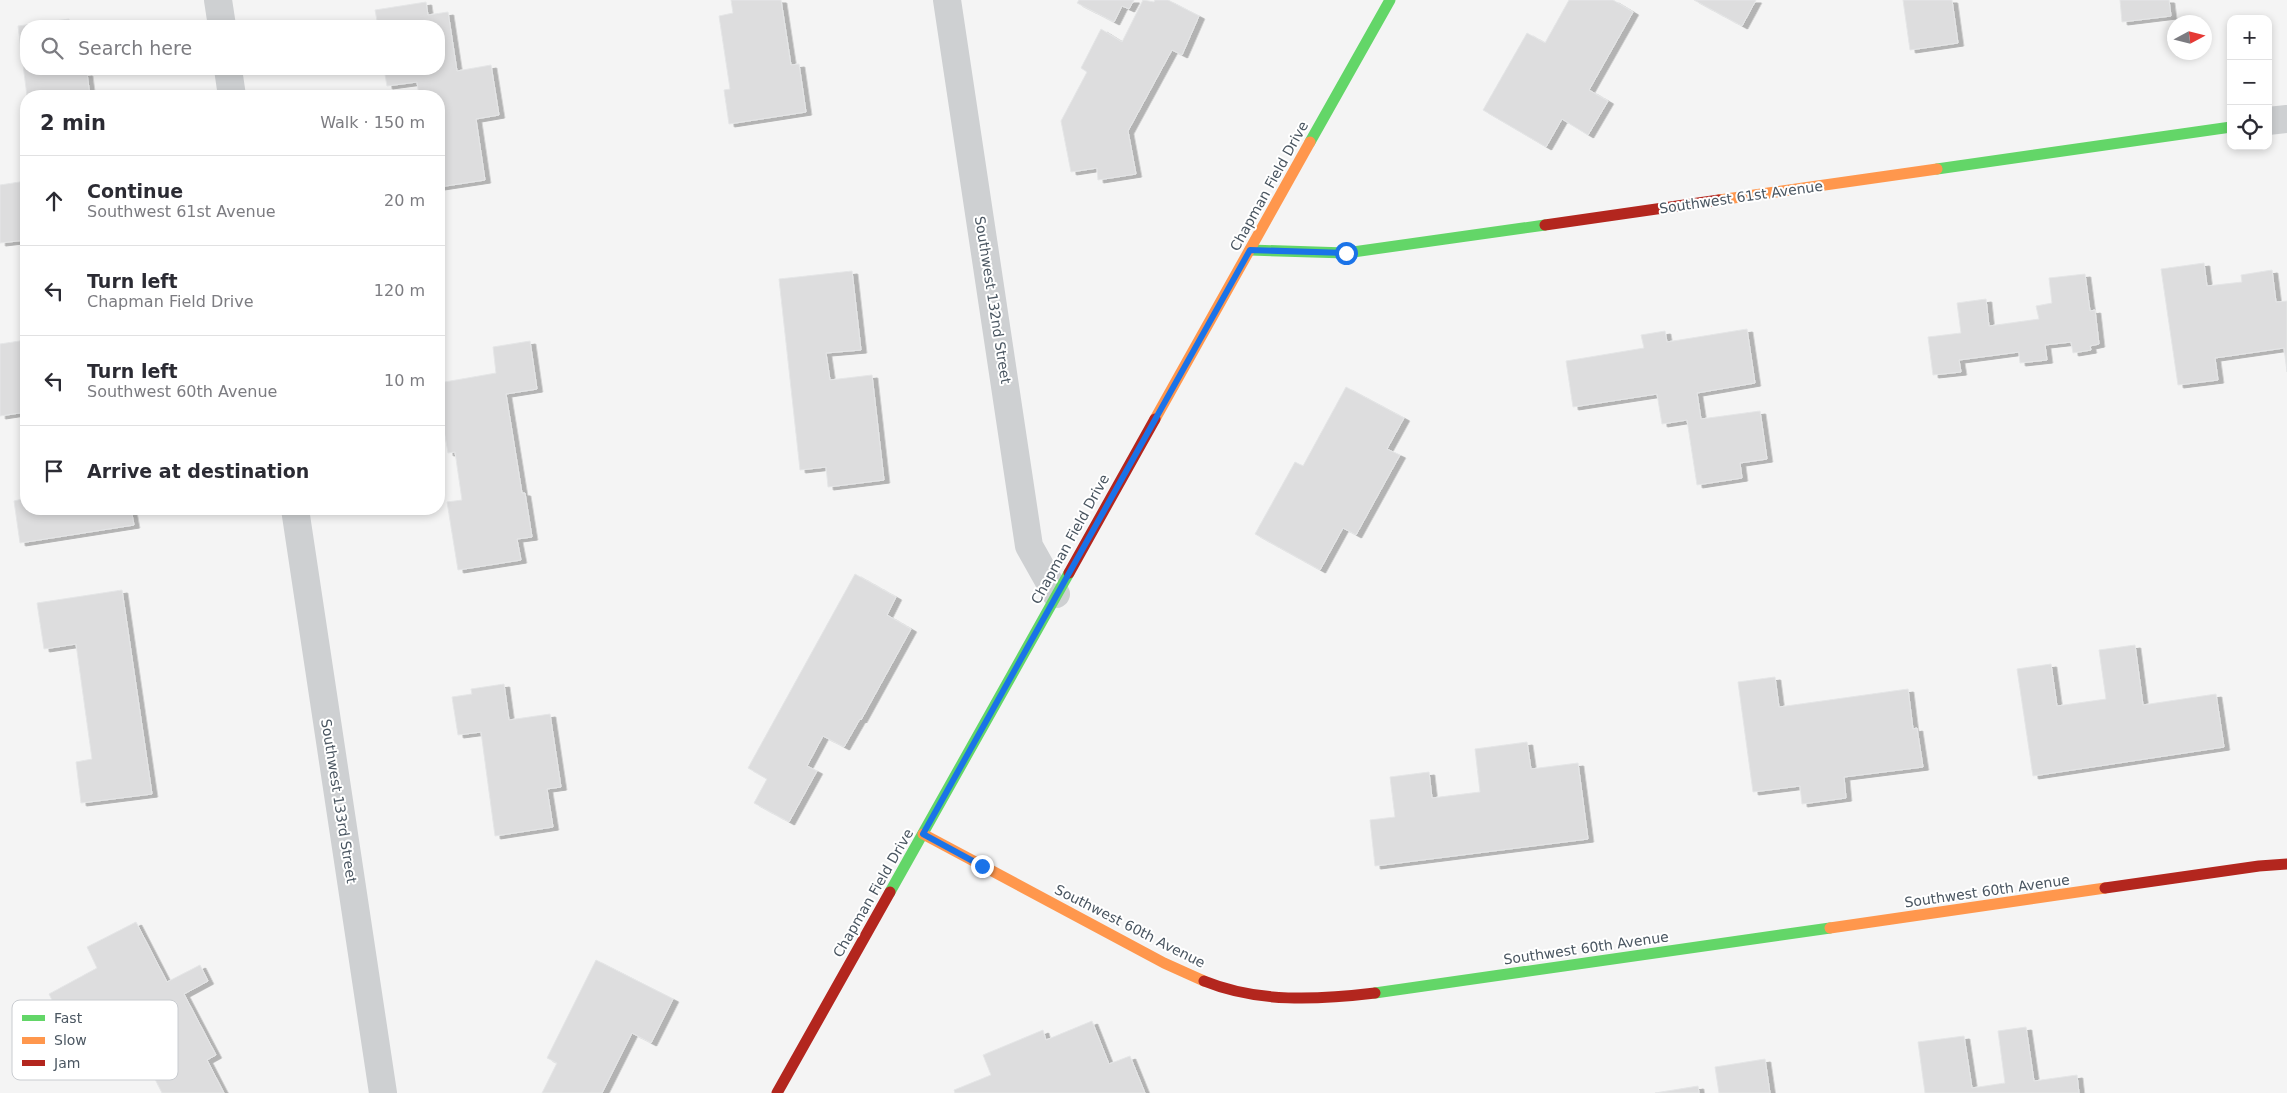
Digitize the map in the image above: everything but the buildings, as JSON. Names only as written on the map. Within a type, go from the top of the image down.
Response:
[{"type":"street","points":[[218,0],[221,20]]},
{"type":"street","name":"Southwest 132nd Street","points":[[948,0],[1029,546],[1056,594]]},
{"type":"street","name":"Chapman Field Drive","points":[[776,1093],[1390,0]]},
{"type":"street","points":[[229,75],[231,90]]},
{"type":"street","points":[[2272,121],[2287,119]]},
{"type":"street","name":"Southwest 61st Avenue","points":[[1250,250],[1346,253],[2227,128]]},
{"type":"street","name":"Southwest 133rd Street","points":[[296,515],[383,1093]]},
{"type":"street","name":"Southwest 60th Avenue","points":[[923,834],[1164,963],[1195,977],[1227,990],[1268,998],[1300,999],[1336,997],[1433,985],[2259,866],[2287,864]]},
{"type":"traffic: fast","points":[[1310,142],[1390,0]]},
{"type":"traffic: fast","points":[[1937,169],[2227,128]]},
{"type":"traffic: fast","points":[[1250,250],[1346,253],[1545,225]]},
{"type":"traffic: fast","points":[[890,892],[1069,573]]},
{"type":"traffic: fast","points":[[1375,993],[1830,928]]},
{"type":"traffic: slow","points":[[1155,419],[1310,142]]},
{"type":"traffic: slow","points":[[1719,200],[1937,169]]},
{"type":"traffic: slow","points":[[923,834],[1164,963],[1204,981]]},
{"type":"traffic: slow","points":[[1830,928],[2105,888]]},
{"type":"traffic: jam","points":[[1545,225],[1719,200]]},
{"type":"traffic: jam","points":[[1069,573],[1155,419]]},
{"type":"traffic: jam","points":[[2105,888],[2259,866],[2287,864]]},
{"type":"traffic: jam","points":[[777,1093],[890,892]]},
{"type":"traffic: jam","points":[[1204,981],[1245,993],[1288,998],[1375,993]]},
{"type":"route","points":[[982,866],[923,834],[1250,250],[1346,253]]}]
